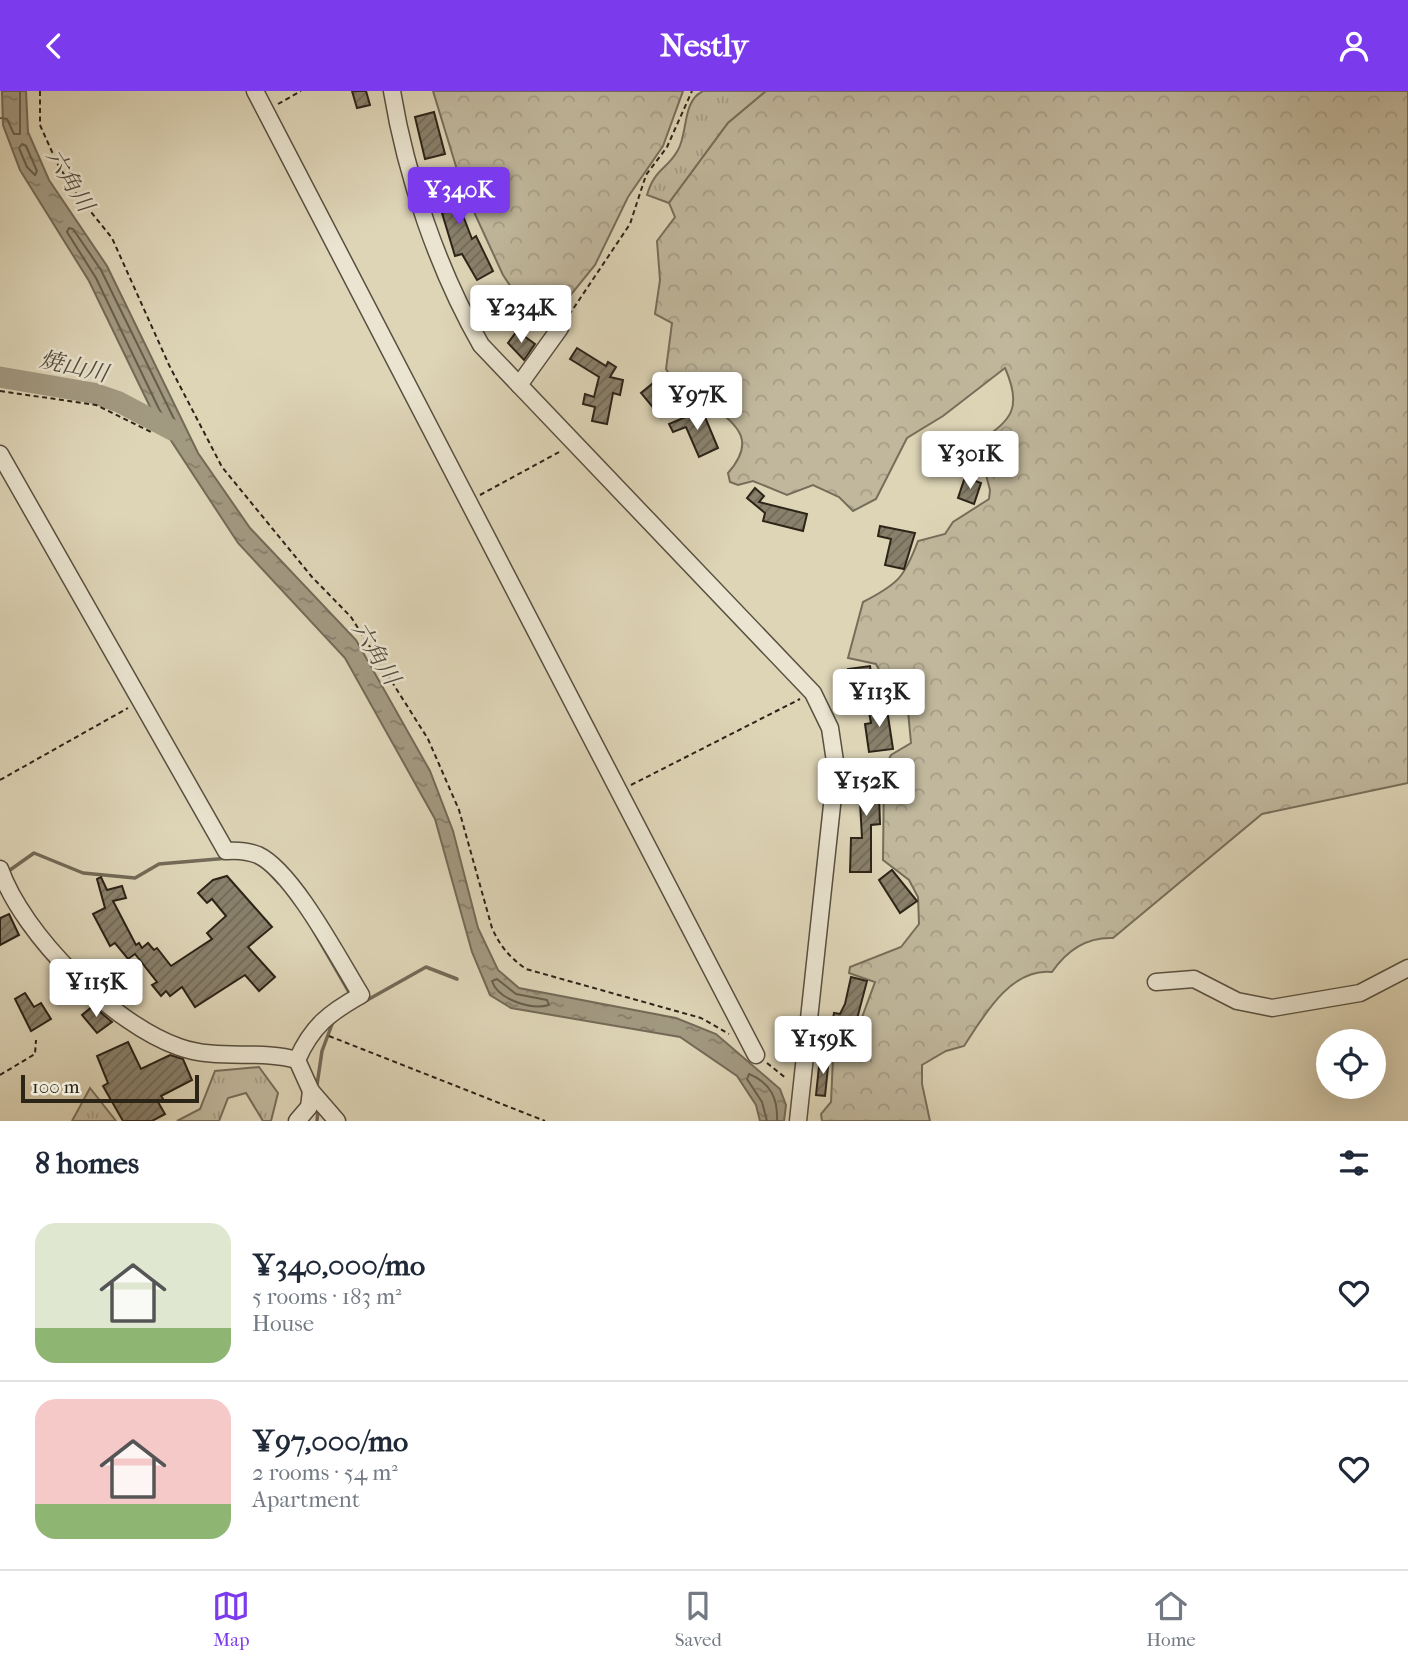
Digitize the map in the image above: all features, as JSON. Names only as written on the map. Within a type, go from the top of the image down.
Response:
[{"type":"street","points":[[255,91],[756,1055]]},
{"type":"street","points":[[392,91],[400,135],[453,295],[481,345],[813,693],[830,729],[836,768],[798,1121]]},
{"type":"street","points":[[519,385],[547,342],[560,328]]},
{"type":"street","points":[[0,454],[226,851],[239,850],[260,856],[301,896],[361,995],[329,1012],[303,1046],[297,1061]]},
{"type":"street","points":[[0,869],[17,905],[41,938],[99,997],[136,1026],[192,1050],[217,1055],[282,1056],[297,1061],[311,1091],[337,1121]]},
{"type":"street","points":[[1156,982],[1194,979],[1237,1000],[1272,1009],[1360,993],[1408,968]]},
{"type":"street","points":[[297,1121],[309,1107],[311,1091]]},
{"type":"path","points":[[40,91],[40,125],[57,163],[74,191],[112,238],[169,365],[222,467],[312,577],[351,617],[428,739],[459,810],[492,928],[500,945],[510,958],[526,969],[701,1018],[737,1041]]},
{"type":"path","points":[[265,111],[302,91]]},
{"type":"path","points":[[560,328],[630,225],[646,175],[667,147],[692,91]]},
{"type":"path","points":[[0,391],[96,405],[151,432]]},
{"type":"path","points":[[469,500],[575,444]]},
{"type":"path","points":[[617,792],[813,693]]},
{"type":"path","points":[[0,780],[141,701]]},
{"type":"path","points":[[332,1038],[545,1121]]},
{"type":"path","points":[[0,1075],[35,1054],[36,1039]]},
{"type":"path","points":[[756,1055],[802,1091]]},
{"type":"green space","points":[[433,91],[683,91],[663,146],[628,197],[595,265],[548,323],[513,290],[503,275],[462,186]]},
{"type":"green space","points":[[703,91],[766,91],[728,123],[669,203],[647,195],[657,174],[678,150],[688,110],[696,96]]},
{"type":"green space","points":[[766,91],[1408,91],[1408,783],[1262,814],[1113,938],[1078,946],[1064,957],[1052,972],[1024,977],[1011,986],[989,1009],[964,1046],[946,1051],[922,1065],[922,1084],[930,1121],[822,1121],[821,1114],[831,1102],[833,1058],[817,1050],[820,1029],[854,1039],[875,982],[849,973],[850,967],[901,947],[919,924],[918,897],[909,880],[883,860],[884,769],[891,755],[911,743],[908,711],[924,702],[916,677],[883,678],[876,664],[848,658],[863,602],[898,579],[918,541],[945,534],[953,522],[989,499],[990,490],[978,445],[979,441],[1007,419],[1013,403],[1013,393],[1005,368],[943,416],[907,438],[876,499],[853,511],[839,497],[813,485],[787,495],[753,481],[738,485],[730,482],[728,473],[741,451],[740,433],[708,402],[694,407],[687,403],[666,369],[672,323],[655,314],[660,280],[657,241],[675,217],[669,203],[728,123]]},
{"type":"green space","points":[[259,1067],[278,1093],[271,1121],[263,1121],[246,1093],[228,1098],[219,1121],[177,1121],[200,1109],[215,1071]]},
{"type":"green space","points":[[90,1088],[116,1121],[72,1121]]},
{"type":"water","points":[[2,91],[26,91],[28,132],[49,180],[107,266],[198,453],[250,528],[356,640],[430,771],[453,831],[478,928],[498,970],[519,988],[676,1018],[716,1034],[780,1089],[786,1105],[784,1121],[760,1121],[756,1105],[737,1076],[680,1037],[511,1008],[490,995],[472,952],[435,819],[345,658],[238,543],[153,413],[89,281],[20,170],[3,125]]},
{"type":"building","points":[[352,91],[366,91],[370,105],[357,108]]},
{"type":"building","points":[[434,112],[445,154],[425,159],[415,117]]},
{"type":"building","points":[[445,169],[472,239],[476,236],[493,271],[477,280],[462,254],[455,256],[442,213],[444,212],[428,176]]},
{"type":"building","points":[[501,291],[511,322],[494,327],[491,317],[487,318],[480,298]]},
{"type":"building","points":[[517,331],[535,344],[524,360],[508,343]]},
{"type":"building","points":[[577,348],[606,366],[608,362],[616,367],[610,377],[623,380],[620,395],[613,393],[607,424],[592,421],[595,407],[583,404],[585,394],[594,397],[599,377],[570,359]]},
{"type":"building","points":[[657,380],[677,403],[661,417],[641,393]]},
{"type":"building","points":[[702,410],[718,448],[699,457],[686,427],[673,432],[669,424]]},
{"type":"building","points":[[965,477],[981,483],[974,504],[958,498]]},
{"type":"building","points":[[755,488],[764,496],[759,502],[807,514],[803,531],[763,521],[765,513],[747,498]]},
{"type":"building","points":[[880,526],[915,533],[904,569],[885,565],[891,539],[878,536]]},
{"type":"building","points":[[870,666],[875,698],[853,701],[848,669]]},
{"type":"building","points":[[886,703],[893,749],[869,752],[865,724],[871,723],[868,706]]},
{"type":"building","points":[[878,765],[880,824],[871,825],[871,872],[850,872],[851,838],[862,838],[858,766]]},
{"type":"building","points":[[892,870],[917,901],[900,913],[879,880]]},
{"type":"building","points":[[227,876],[272,927],[248,947],[275,977],[259,991],[245,975],[195,1007],[182,987],[170,996],[166,991],[161,996],[152,985],[157,982],[135,954],[128,959],[115,943],[110,946],[93,914],[105,908],[97,879],[101,877],[107,890],[122,886],[126,898],[113,901],[136,945],[139,943],[142,948],[148,943],[154,950],[157,948],[171,966],[212,939],[207,933],[226,916],[212,899],[207,903],[198,893],[213,880]]},
{"type":"building","points":[[9,914],[19,935],[0,945],[0,918]]},
{"type":"building","points":[[851,977],[867,981],[853,1034],[831,1029],[834,1013],[840,1014],[845,1004]]},
{"type":"building","points":[[25,993],[34,1007],[41,1003],[51,1019],[31,1031],[15,999]]},
{"type":"building","points":[[93,1006],[112,1022],[97,1033],[82,1015]]},
{"type":"building","points":[[128,1042],[141,1069],[170,1055],[183,1059],[192,1080],[161,1096],[163,1099],[158,1102],[165,1114],[152,1121],[123,1121],[103,1086],[108,1083],[97,1056]]},
{"type":"building","points":[[820,1057],[829,1057],[825,1096],[816,1095]]},
{"type":"waterway","name":"焼山川","points":[[0,377],[93,393],[119,402],[172,430]]},
{"type":"waterway","points":[[10,870],[34,853],[83,873],[135,878],[159,864],[229,858]]},
{"type":"waterway","points":[[265,868],[279,883]]},
{"type":"waterway","points":[[312,928],[350,994]]},
{"type":"waterway","points":[[362,1003],[426,967],[457,979]]},
{"type":"waterway","points":[[317,1085],[322,1051],[334,1019]]},
{"type":"waterway","points":[[317,1121],[318,1110]]},
{"type":"water label","name":"六角川","points":[[70,180]]},
{"type":"water label","name":"六角川","points":[[376,653]]}]
